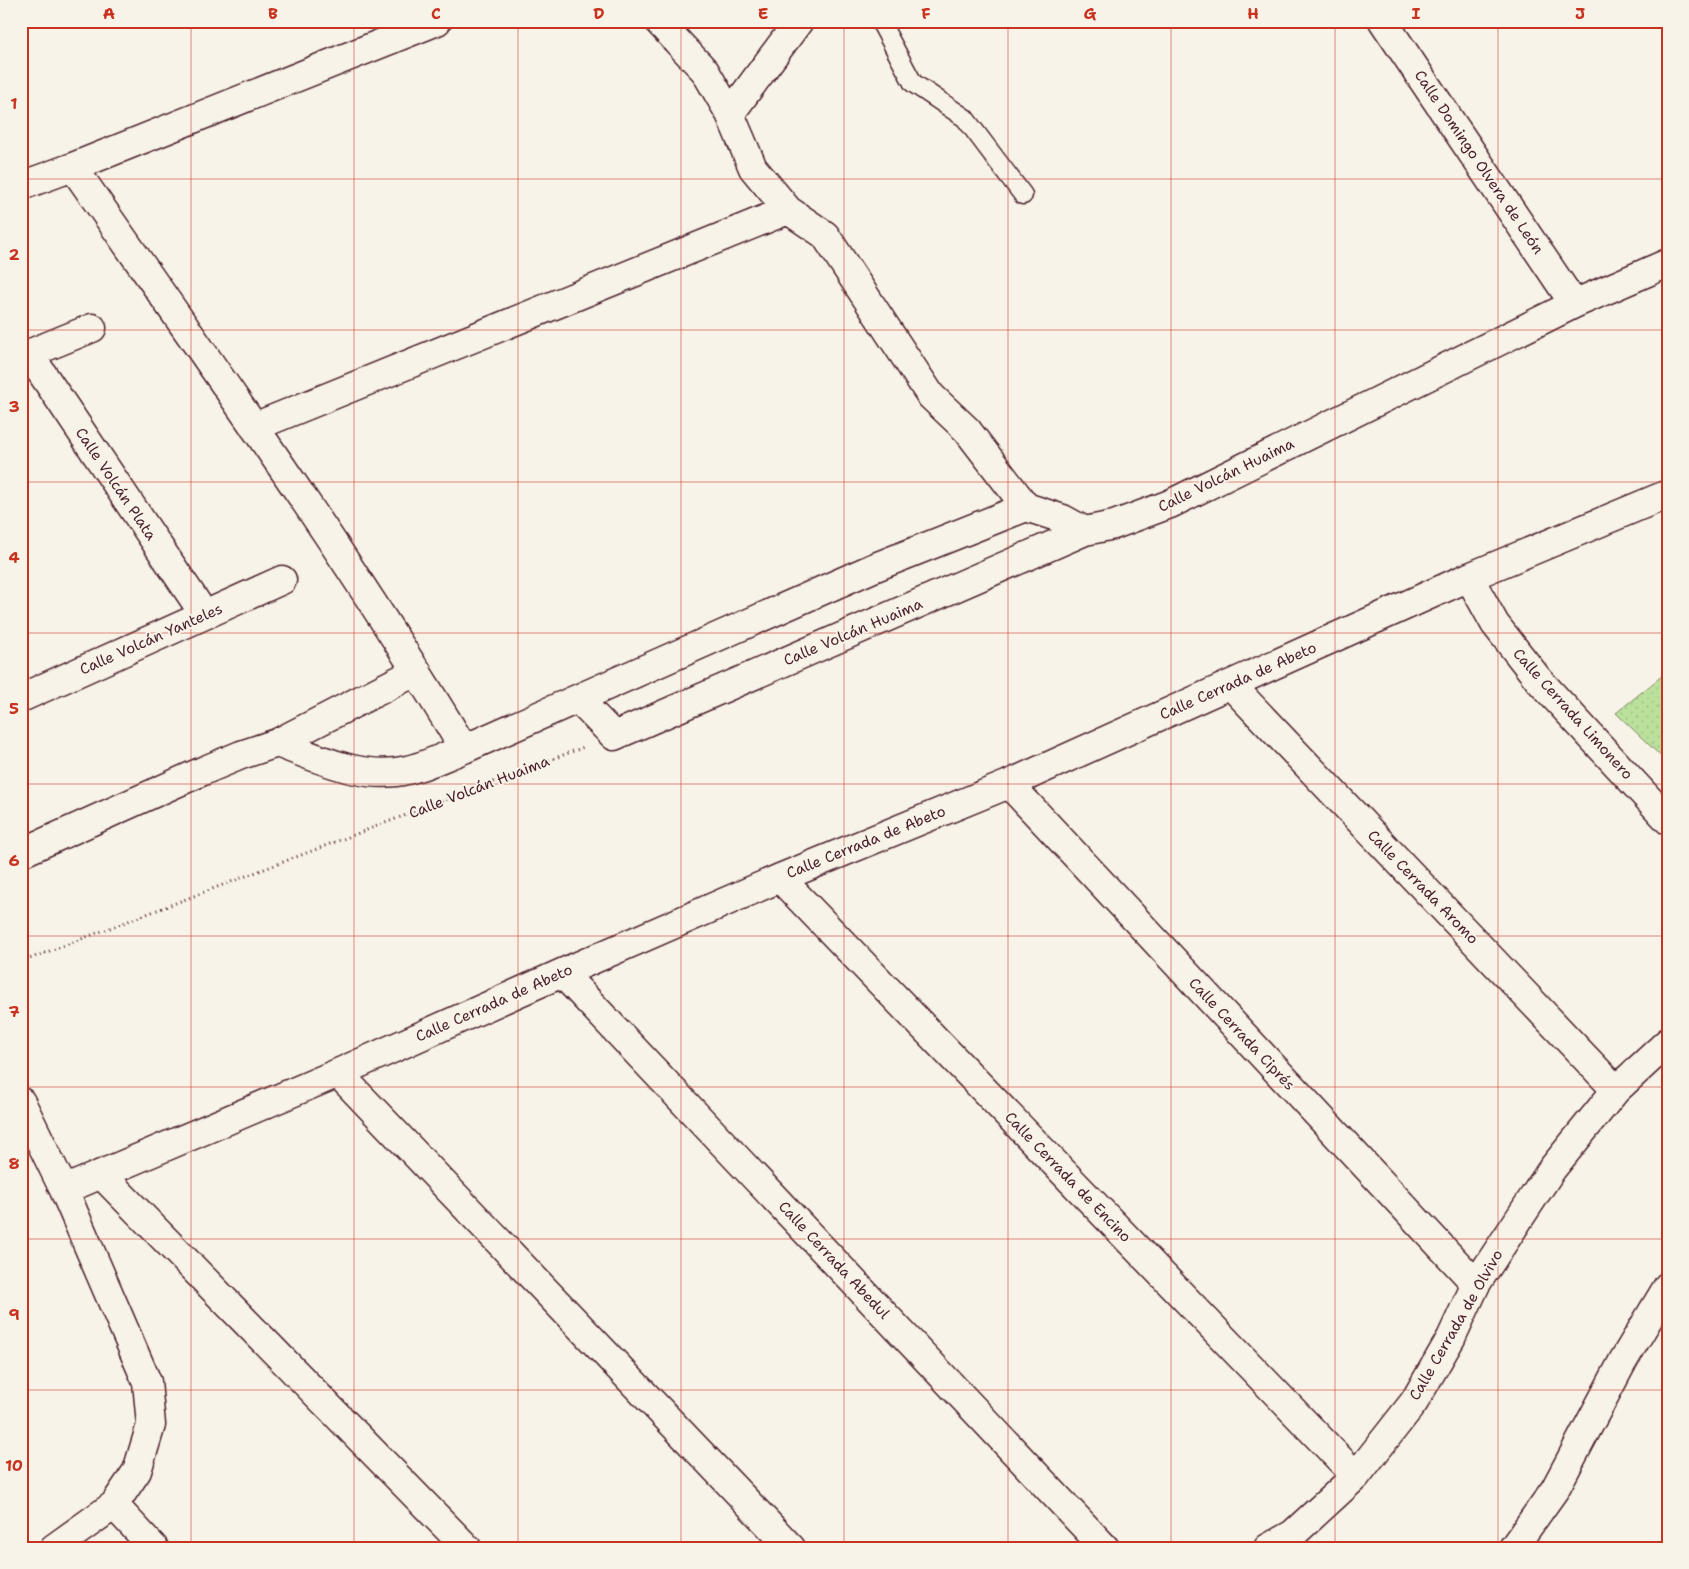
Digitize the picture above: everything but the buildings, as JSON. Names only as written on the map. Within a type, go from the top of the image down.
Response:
[{"type":"street","points":[[21,186],[73,167],[437,21]]},
{"type":"street","points":[[658,21],[705,71],[730,114],[753,168],[788,210],[825,236],[931,396],[967,430],[1026,507],[1063,519],[1085,531]]},
{"type":"street","points":[[730,114],[799,21]]},
{"type":"street","name":"Calle Domingo Olvera de León","points":[[1383,21],[1574,304]]},
{"type":"street","points":[[73,167],[254,427],[417,671],[464,749]]},
{"type":"street","points":[[254,427],[788,210]]},
{"type":"street","name":"Calle Volcán Huaima","points":[[614,736],[1085,531],[1114,525],[1170,504],[1574,304],[1668,263]]},
{"type":"street","points":[[25,355],[92,328]]},
{"type":"street","name":"Calle Volcán Plata","points":[[25,355],[204,614]]},
{"type":"street","name":"Calle Cerrada de Abeto","points":[[64,1190],[338,1073],[780,878],[1009,784],[1469,577],[1668,494]]},
{"type":"street","points":[[277,744],[341,767],[380,774],[406,770],[464,749],[873,568],[1026,507]]},
{"type":"street","name":"Calle Cerrada Limonero","points":[[1469,577],[1495,624],[1538,678],[1668,820]]},
{"type":"street","name":"Calle Volcán Yanteles","points":[[21,698],[282,580]]},
{"type":"street","points":[[21,853],[242,754],[277,744],[417,671]]},
{"type":"street","name":"Calle Cerrada Aromo","points":[[1231,685],[1616,1090]]},
{"type":"street","points":[[578,699],[614,736]]},
{"type":"street","name":"Calle Cerrada Ciprés","points":[[1009,784],[1476,1284]]},
{"type":"street","name":"Calle Cerrada de Encino","points":[[780,878],[1356,1476]]},
{"type":"street","name":"Calle Cerrada Abedul","points":[[562,973],[1105,1548]]},
{"type":"street","name":"Calle Cerrada de Olvivo","points":[[1268,1548],[1292,1534],[1356,1476],[1414,1402],[1451,1338],[1476,1284],[1552,1169],[1616,1090],[1668,1042]]},
{"type":"street","points":[[338,1073],[791,1548]]},
{"type":"street","points":[[21,1102],[64,1190],[147,1382],[151,1425],[137,1471],[114,1505],[54,1548]]},
{"type":"street","points":[[101,1174],[466,1548]]},
{"type":"street","points":[[1513,1548],[1555,1489],[1622,1361],[1668,1286]]},
{"type":"street","points":[[114,1505],[154,1548]]},
{"type":"lane","points":[[880,21],[913,83],[965,118],[1023,195]]},
{"type":"path","name":"Calle Volcán Huaima","points":[[21,962],[614,736]]},
{"type":"green space","points":[[1668,671],[1668,763],[1616,713]]}]
